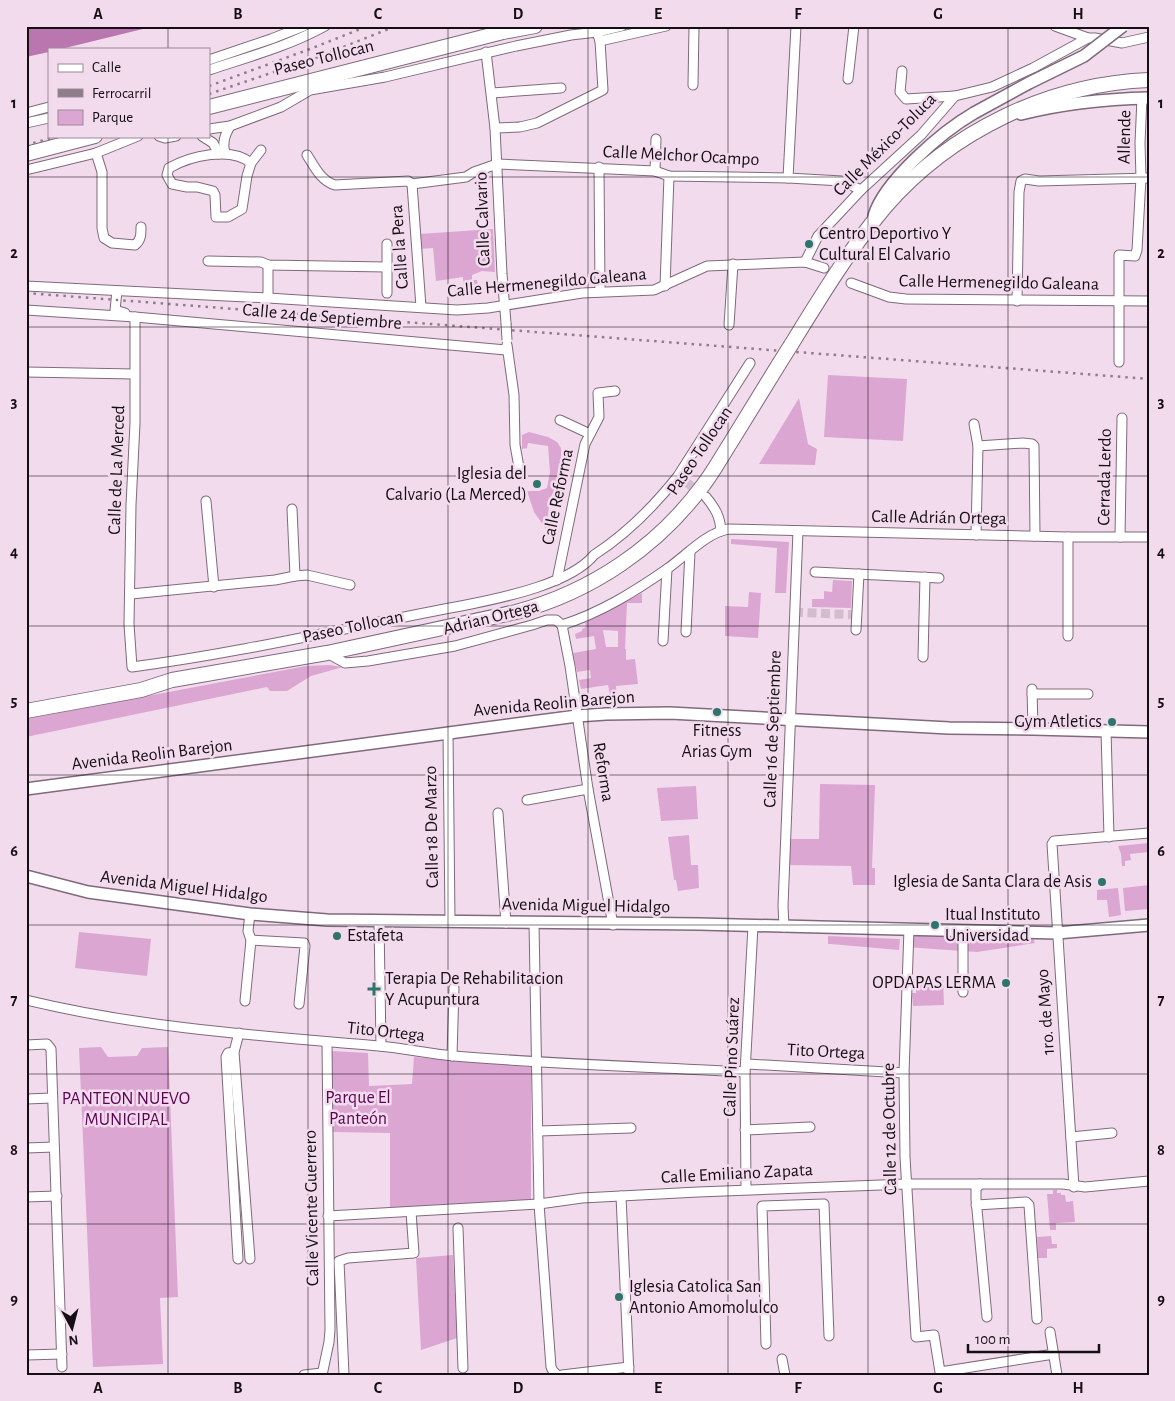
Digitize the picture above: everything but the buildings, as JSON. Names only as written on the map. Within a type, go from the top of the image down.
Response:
[{"type":"highway","name":"Paseo Tollocan","points":[[210,107],[503,32],[535,26]]},
{"type":"highway","name":"Paseo Tollocan","points":[[26,712],[141,690],[172,680],[327,653],[536,607],[572,592],[606,574],[653,540],[694,498],[833,278],[872,224],[901,190],[934,160],[952,147],[991,123],[1032,104],[1075,91],[1119,82],[1149,80]]},
{"type":"highway","points":[[26,154],[87,138]]},
{"type":"main road","points":[[872,224],[877,207],[891,186],[910,165],[948,131],[974,113],[1084,56],[1123,26]]},
{"type":"main road","points":[[991,123],[1034,111],[1078,102],[1146,98]]},
{"type":"main road","name":"Avenida Reolin Barejon","points":[[26,789],[577,716],[615,714],[670,713],[949,728],[1033,728],[1149,732]]},
{"type":"main road","name":"Avenida Miguel Hidalgo","points":[[26,876],[88,892],[250,914],[327,920],[753,926],[1057,933],[1149,925]]},
{"type":"street","points":[[210,60],[304,26]]},
{"type":"street","points":[[210,70],[256,55],[311,34],[325,26]]},
{"type":"street","points":[[598,36],[622,26]]},
{"type":"street","points":[[210,129],[230,126],[281,106],[310,90],[385,77],[486,52],[570,35],[598,36],[666,26]]},
{"type":"street","points":[[693,85],[694,26]]},
{"type":"street","points":[[788,178],[796,26]]},
{"type":"street","points":[[848,79],[854,26]]},
{"type":"street","points":[[1055,26],[1088,38],[1122,43],[1148,37]]},
{"type":"street","points":[[495,128],[520,127],[537,123],[603,90],[598,36]]},
{"type":"street","name":"Calle México-Toluca","points":[[805,262],[818,236],[861,190],[922,134],[955,96],[992,87],[1033,68],[1088,38]]},
{"type":"street","name":"Calle Calvario","points":[[486,52],[495,128],[506,350],[514,395],[515,445],[520,474]]},
{"type":"street","points":[[902,70],[900,92],[906,99],[955,96]]},
{"type":"street","points":[[492,93],[561,88]]},
{"type":"street","name":"Allende","points":[[1145,178],[1140,143],[1146,98]]},
{"type":"street","points":[[26,113],[48,107]]},
{"type":"street","points":[[26,123],[48,118]]},
{"type":"street","points":[[222,154],[225,136],[230,126]]},
{"type":"street","points":[[26,170],[96,153],[133,138]]},
{"type":"street","points":[[205,138],[213,143],[222,154]]},
{"type":"street","points":[[656,139],[656,171]]},
{"type":"street","points":[[251,163],[239,156],[222,154],[177,164],[169,168],[167,175],[172,184],[213,191],[215,195],[216,217],[228,217],[242,209],[251,163],[261,150]]},
{"type":"street","points":[[96,153],[102,172],[102,228],[104,238],[112,243],[135,245],[141,236],[141,227]]},
{"type":"street","points":[[307,155],[322,177],[328,183],[335,185],[408,181],[412,184],[466,177],[474,172],[497,164]]},
{"type":"street","name":"Calle Melchor Ocampo","points":[[497,164],[656,171],[669,176],[788,178],[842,182],[861,190]]},
{"type":"street","points":[[599,168],[600,291]]},
{"type":"street","points":[[665,286],[669,176]]},
{"type":"street","points":[[1017,301],[1019,192],[1021,181],[1025,179],[1039,181],[1145,178],[1135,256],[1119,255],[1119,362]]},
{"type":"street","name":"Calle la Pera","points":[[412,184],[421,307]]},
{"type":"street","points":[[386,244],[387,293]]},
{"type":"street","points":[[208,261],[261,262],[268,265],[386,267]]},
{"type":"street","name":"Calle Hermenegildo Galeana","points":[[26,286],[457,310],[488,308],[600,291],[654,290],[707,266],[805,262],[824,268]]},
{"type":"street","points":[[729,325],[734,264]]},
{"type":"street","points":[[268,265],[268,298]]},
{"type":"street","name":"Calle Hermenegildo Galeana","points":[[851,282],[889,297],[906,299],[1120,300],[1149,302]]},
{"type":"street","points":[[117,291],[115,310],[135,317]]},
{"type":"street","name":"Calle 24 de Septiembre","points":[[26,310],[135,317],[506,350]]},
{"type":"street","name":"Calle de La Merced","points":[[135,317],[135,423],[131,505],[129,624],[132,667],[256,648],[452,608],[495,599],[557,580]]},
{"type":"street","points":[[557,580],[590,560],[594,554],[632,526],[667,490],[681,479],[750,363]]},
{"type":"street","points":[[26,372],[134,374]]},
{"type":"street","name":"Calle Reforma","points":[[557,580],[585,444],[600,417],[598,393],[615,392]]},
{"type":"street","name":"Cerrada Lerdo","points":[[1120,537],[1122,418]]},
{"type":"street","points":[[560,420],[590,434]]},
{"type":"street","points":[[974,424],[978,446],[976,535]]},
{"type":"street","points":[[978,446],[1023,443],[1034,446],[1035,536]]},
{"type":"street","points":[[706,497],[717,511],[725,530]]},
{"type":"street","points":[[206,502],[214,587]]},
{"type":"street","points":[[292,509],[295,576]]},
{"type":"street","name":"Adrian Ortega","points":[[327,653],[345,663],[368,661],[455,646],[548,620],[556,620],[562,625],[601,610],[624,597],[667,569],[714,534],[725,530]]},
{"type":"street","name":"Calle Adrián Ortega","points":[[725,530],[1149,537]]},
{"type":"street","name":"Calle 16 de Septiembre","points":[[784,927],[783,906],[798,531]]},
{"type":"street","points":[[1068,537],[1068,636]]},
{"type":"street","points":[[686,632],[690,552]]},
{"type":"street","points":[[663,641],[667,569]]},
{"type":"street","points":[[815,572],[939,578]]},
{"type":"street","points":[[856,630],[859,574]]},
{"type":"street","points":[[131,594],[214,587],[295,576],[306,576],[350,585]]},
{"type":"street","points":[[923,657],[925,577]]},
{"type":"street","name":"Reforma","points":[[562,625],[588,789],[613,924]]},
{"type":"street","points":[[1033,728],[1032,691],[1088,694]]},
{"type":"street","points":[[1106,731],[1109,836],[1149,832]]},
{"type":"street","name":"Calle 18 De Marzo","points":[[448,733],[450,921]]},
{"type":"street","points":[[527,800],[588,789]]},
{"type":"street","points":[[498,813],[506,923]]},
{"type":"street","name":"1ro. de Mayo","points":[[1074,1187],[1052,844],[1054,841],[1109,836]]},
{"type":"street","points":[[245,1001],[252,940],[248,931],[250,914]]},
{"type":"street","points":[[379,921],[381,1046]]},
{"type":"street","points":[[534,923],[539,1204],[554,1371]]},
{"type":"street","name":"Calle Pino Suárez","points":[[746,1190],[746,1068],[753,926]]},
{"type":"street","name":"Calle 12 de Octubre","points":[[909,929],[904,1073],[907,1184],[916,1337],[934,1335],[940,1372],[1054,1354]]},
{"type":"street","points":[[963,931],[963,992]]},
{"type":"street","points":[[252,940],[304,943],[299,1004]]},
{"type":"street","points":[[452,1056],[454,988]]},
{"type":"street","name":"Tito Ortega","points":[[26,1000],[81,1013],[124,1020],[381,1046],[452,1056],[536,1062],[904,1073]]},
{"type":"street","points":[[239,1033],[234,1052],[250,1259]]},
{"type":"street","name":"Calle Vicente Guerrero","points":[[322,1374],[330,1330],[327,1042]]},
{"type":"street","points":[[26,1045],[44,1044],[50,1046],[62,1367]]},
{"type":"street","points":[[234,1052],[226,1057],[238,1259]]},
{"type":"street","points":[[26,1099],[52,1098]]},
{"type":"street","points":[[745,1130],[810,1127]]},
{"type":"street","points":[[539,1131],[631,1128]]},
{"type":"street","points":[[1071,1137],[1112,1133]]},
{"type":"street","points":[[26,1148],[54,1147]]},
{"type":"street","name":"Calle Emiliano Zapata","points":[[328,1216],[539,1204],[582,1198],[746,1190],[907,1184],[1063,1184],[1074,1187],[1149,1181]]},
{"type":"street","points":[[980,1184],[976,1189],[976,1206],[986,1317]]},
{"type":"street","points":[[793,1188],[794,1205]]},
{"type":"street","points":[[26,1197],[57,1196]]},
{"type":"street","points":[[562,1375],[629,1371],[622,1196]]},
{"type":"street","points":[[976,1206],[1026,1202],[1028,1205],[1037,1319]]},
{"type":"street","points":[[766,1344],[762,1206],[824,1204],[829,1336]]},
{"type":"street","points":[[344,1375],[339,1261],[348,1258],[414,1253],[410,1212]]},
{"type":"street","points":[[458,1228],[463,1368]]},
{"type":"street","points":[[1050,1332],[1057,1375]]},
{"type":"street","points":[[26,1355],[62,1354]]},
{"type":"street","points":[[782,1359],[785,1375]]},
{"type":"street","points":[[308,1375],[322,1374]]},
{"type":"green space","points":[[493,229],[495,272],[482,271],[472,275],[472,280],[477,280],[479,293],[464,295],[463,277],[436,281],[433,248],[419,249],[419,234]]},
{"type":"green space","points":[[828,375],[907,379],[903,441],[824,437]]},
{"type":"green space","points":[[799,398],[808,444],[817,449],[815,465],[759,464]]},
{"type":"green space","points":[[529,432],[548,437],[557,442],[561,448],[561,477],[550,499],[546,529],[534,512],[527,491],[539,491],[547,488],[550,472],[548,446],[528,443],[527,448],[522,449],[522,435]]},
{"type":"green space","points":[[731,539],[789,542],[786,593],[775,593],[777,548],[731,544]]},
{"type":"green space","points":[[833,580],[852,581],[851,608],[812,607],[812,599],[824,599],[824,591],[832,592]]},
{"type":"green space","points":[[749,592],[761,593],[758,638],[725,636],[725,606],[748,607]]},
{"type":"green space","points":[[642,593],[642,603],[627,603],[626,660],[635,659],[638,684],[616,686],[617,699],[611,700],[608,685],[581,689],[579,680],[591,678],[590,670],[577,672],[573,653],[596,649],[594,636],[576,639],[575,634],[586,627],[585,623]],"holes":[[[603,630],[618,631],[618,647],[606,647]]]},
{"type":"green space","points":[[329,665],[343,667],[311,676],[287,691],[270,691],[267,687],[26,737],[26,719],[306,666]]},
{"type":"green space","points":[[820,784],[875,785],[872,868],[875,868],[875,885],[853,885],[851,866],[788,865],[789,839],[819,839]]},
{"type":"green space","points":[[696,786],[698,819],[661,821],[657,788]]},
{"type":"green space","points":[[689,835],[691,865],[698,865],[699,888],[678,891],[676,880],[674,880],[668,837]]},
{"type":"green space","points":[[1149,843],[1149,852],[1130,854],[1131,860],[1125,861],[1125,866],[1122,866],[1118,846]]},
{"type":"green space","points":[[1149,885],[1149,909],[1125,911],[1123,888]]},
{"type":"green space","points":[[1118,888],[1121,915],[1109,917],[1107,900],[1097,900],[1097,890]]},
{"type":"green space","points":[[79,932],[151,939],[147,976],[75,968]]},
{"type":"green space","points":[[906,932],[1033,938],[1035,943],[977,952],[906,947]]},
{"type":"green space","points":[[828,936],[900,939],[899,950],[828,944]]},
{"type":"green space","points":[[943,977],[944,1005],[913,1006],[912,993],[916,993],[916,978]]},
{"type":"green space","name":"PANTEON NUEVO MUNICIPAL","points":[[101,1047],[108,1057],[137,1056],[142,1048],[168,1047],[178,1297],[160,1298],[163,1364],[93,1367],[79,1048]]},
{"type":"green space","name":"Parque El Panteón","points":[[332,1051],[368,1053],[369,1086],[412,1084],[414,1057],[531,1067],[531,1200],[390,1208],[390,1133],[333,1132]]},
{"type":"green space","points":[[1053,1190],[1057,1190],[1057,1193],[1061,1193],[1061,1195],[1065,1195],[1066,1202],[1073,1201],[1075,1222],[1056,1223],[1056,1230],[1050,1230],[1047,1194],[1053,1194]]},
{"type":"green space","points":[[1051,1236],[1052,1244],[1057,1244],[1057,1248],[1047,1249],[1047,1258],[1038,1258],[1037,1237]]},
{"type":"green space","points":[[453,1255],[457,1338],[421,1350],[416,1258]]},
{"type":"shaded area","points":[[26,26],[155,26],[65,48],[48,48],[48,52],[26,57]]},
{"type":"tunnel","points":[[685,481],[701,494]]},
{"type":"tunnel","points":[[794,612],[857,615]]},
{"type":"railway","points":[[210,86],[368,26]]},
{"type":"railway","points":[[210,94],[318,57],[396,26]]},
{"type":"railway","points":[[26,145],[52,138]]},
{"type":"railway","points":[[26,293],[1149,379]]},
{"type":"place","name":"Centro Deportivo Y Cultural El Calvario","points":[[809,244]]},
{"type":"place","name":"Iglesia del Calvario (La Merced)","points":[[537,484]]},
{"type":"place","name":"Fitness Arias Gym","points":[[717,712]]},
{"type":"place","name":"Gym Atletics","points":[[1112,722]]},
{"type":"place","name":"Iglesia de Santa Clara de Asis","points":[[1102,882]]},
{"type":"place","name":"Itual Instituto Universidad","points":[[935,925]]},
{"type":"place","name":"Estafeta","points":[[337,936]]},
{"type":"place","name":"OPDAPAS LERMA","points":[[1006,983]]},
{"type":"place","name":"Terapia De Rehabilitacion Y Acupuntura","points":[[374,989]]},
{"type":"place","name":"Iglesia Catolica San Antonio Amomolulco","points":[[619,1297]]}]
